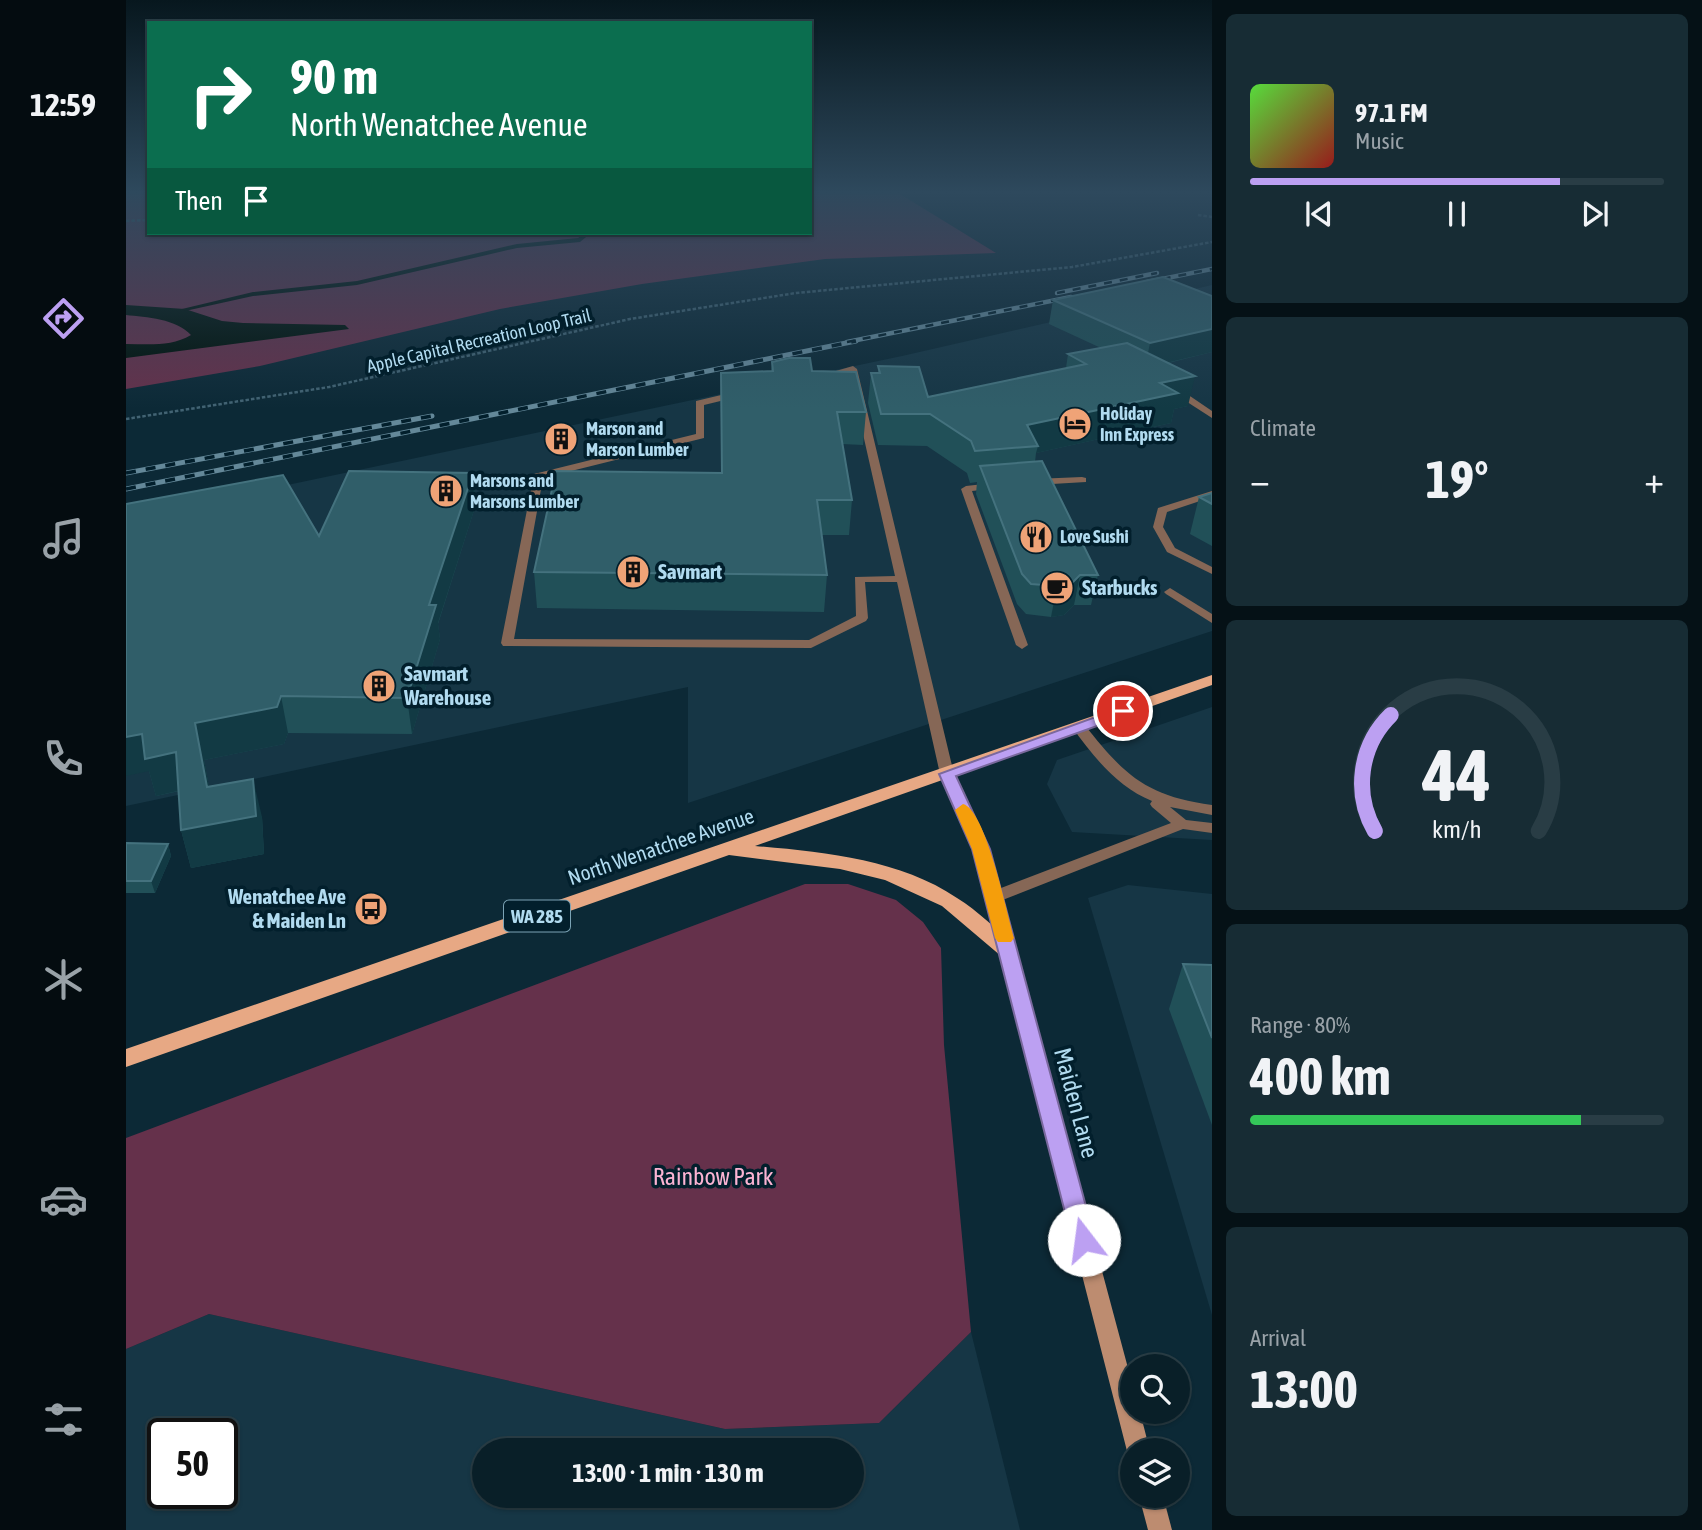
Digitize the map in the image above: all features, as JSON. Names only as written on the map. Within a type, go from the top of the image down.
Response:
[{"type":"main road","name":"North Wenatchee Avenue","points":[[126,1058],[1212,680]]},
{"type":"main road","name":"Maiden Lane","points":[[947,774],[981,849],[1136,1438]]},
{"type":"main road","points":[[727,850],[815,858],[868,869],[908,882],[940,897],[1008,951]]},
{"type":"main road","points":[[1154,1508],[1160,1530]]},
{"type":"lane","points":[[815,378],[853,369],[947,774]]},
{"type":"lane","points":[[751,392],[699,403],[701,436],[538,476],[507,643],[811,645],[862,618],[859,579],[902,579]]},
{"type":"lane","points":[[1184,396],[1212,415]]},
{"type":"lane","points":[[1018,483],[1082,480]]},
{"type":"lane","points":[[1005,484],[966,489],[1022,645]]},
{"type":"lane","points":[[1212,494],[1162,510],[1158,527],[1171,550],[1212,571]]},
{"type":"lane","points":[[1170,593],[1212,619]]},
{"type":"lane","points":[[1079,727],[1105,762],[1182,824]]},
{"type":"lane","points":[[1144,795],[1176,807],[1212,810]]},
{"type":"lane","points":[[994,897],[1182,824],[1212,828]]},
{"type":"path","name":"Apple Capital Recreation Loop Trail","points":[[126,419],[329,387],[643,317],[796,293],[1081,265]]},
{"type":"shaded area","points":[[1212,285],[1212,631],[688,803],[688,687],[126,806],[126,519],[902,356]]},
{"type":"shaded area","points":[[126,305],[185,309],[222,321],[345,325],[349,329],[126,358],[126,344],[167,343],[191,335],[170,322],[126,315]]},
{"type":"shaded area","points":[[1212,707],[1212,840],[1072,832],[1047,784],[1057,760]]},
{"type":"shaded area","points":[[1128,885],[1212,894],[1212,1315],[1088,898]]},
{"type":"shaded area","points":[[209,1314],[725,1429],[879,1423],[971,1332],[1020,1530],[126,1530],[126,1349]]},
{"type":"green space","points":[[126,265],[778,265],[642,284],[500,309],[260,366],[126,389]]},
{"type":"green space","name":"Rainbow Park","points":[[805,884],[848,884],[896,900],[923,922],[941,948],[944,1045],[971,1332],[879,1423],[725,1429],[209,1314],[126,1349],[126,1138]]},
{"type":"building","points":[[1163,277],[1212,296],[1212,329],[1150,343],[1053,300]]},
{"type":"building","points":[[1127,343],[1195,376],[1160,383],[1178,393],[1027,425],[1038,446],[975,451],[971,441],[930,414],[881,414],[871,373],[880,373],[878,366],[919,367],[928,397],[1086,364],[1068,354]]},
{"type":"building","points":[[789,358],[810,358],[812,371],[856,372],[866,412],[837,412],[852,500],[817,500],[827,575],[534,572],[556,471],[722,473],[721,373],[773,371],[772,362]]},
{"type":"building","points":[[1042,461],[1098,575],[1080,575],[1070,585],[1031,584],[1022,574],[980,466]]},
{"type":"building","points":[[349,471],[473,473],[429,605],[436,605],[407,698],[281,696],[277,707],[195,723],[207,787],[253,779],[256,816],[181,830],[176,752],[145,759],[142,734],[126,737],[126,504],[283,475],[319,536]]},
{"type":"building","points":[[1212,493],[1212,504],[1199,497]]},
{"type":"building","points":[[126,843],[168,844],[151,881],[126,881]]},
{"type":"building","points":[[1183,964],[1212,965],[1212,1038]]},
{"type":"waterway","points":[[185,309],[253,294],[357,283],[433,265]]},
{"type":"railway","points":[[1147,282],[1212,269]]},
{"type":"railway","points":[[1057,293],[1157,273]]},
{"type":"railway","points":[[847,342],[1071,297]]},
{"type":"railway","points":[[126,489],[856,341]]},
{"type":"railway","points":[[126,473],[432,416]]},
{"type":"slow traffic","points":[[963,810],[981,849],[1004,938]]},
{"type":"place","name":"Holiday Inn Express","points":[[1075,424]]},
{"type":"place","name":"Marson and Marson Lumber","points":[[561,439]]},
{"type":"place","name":"Marsons and Marsons Lumber","points":[[446,491]]},
{"type":"place","name":"Love Sushi","points":[[1036,537]]},
{"type":"place","name":"Savmart","points":[[633,572]]},
{"type":"place","name":"Starbucks","points":[[1057,588]]},
{"type":"place","name":"Savmart Warehouse","points":[[379,686]]},
{"type":"place","name":"Wenatchee Ave & Maiden Ln","points":[[371,909]]},
{"type":"route","points":[[1084,1240],[981,849],[947,774],[1123,711]]}]
